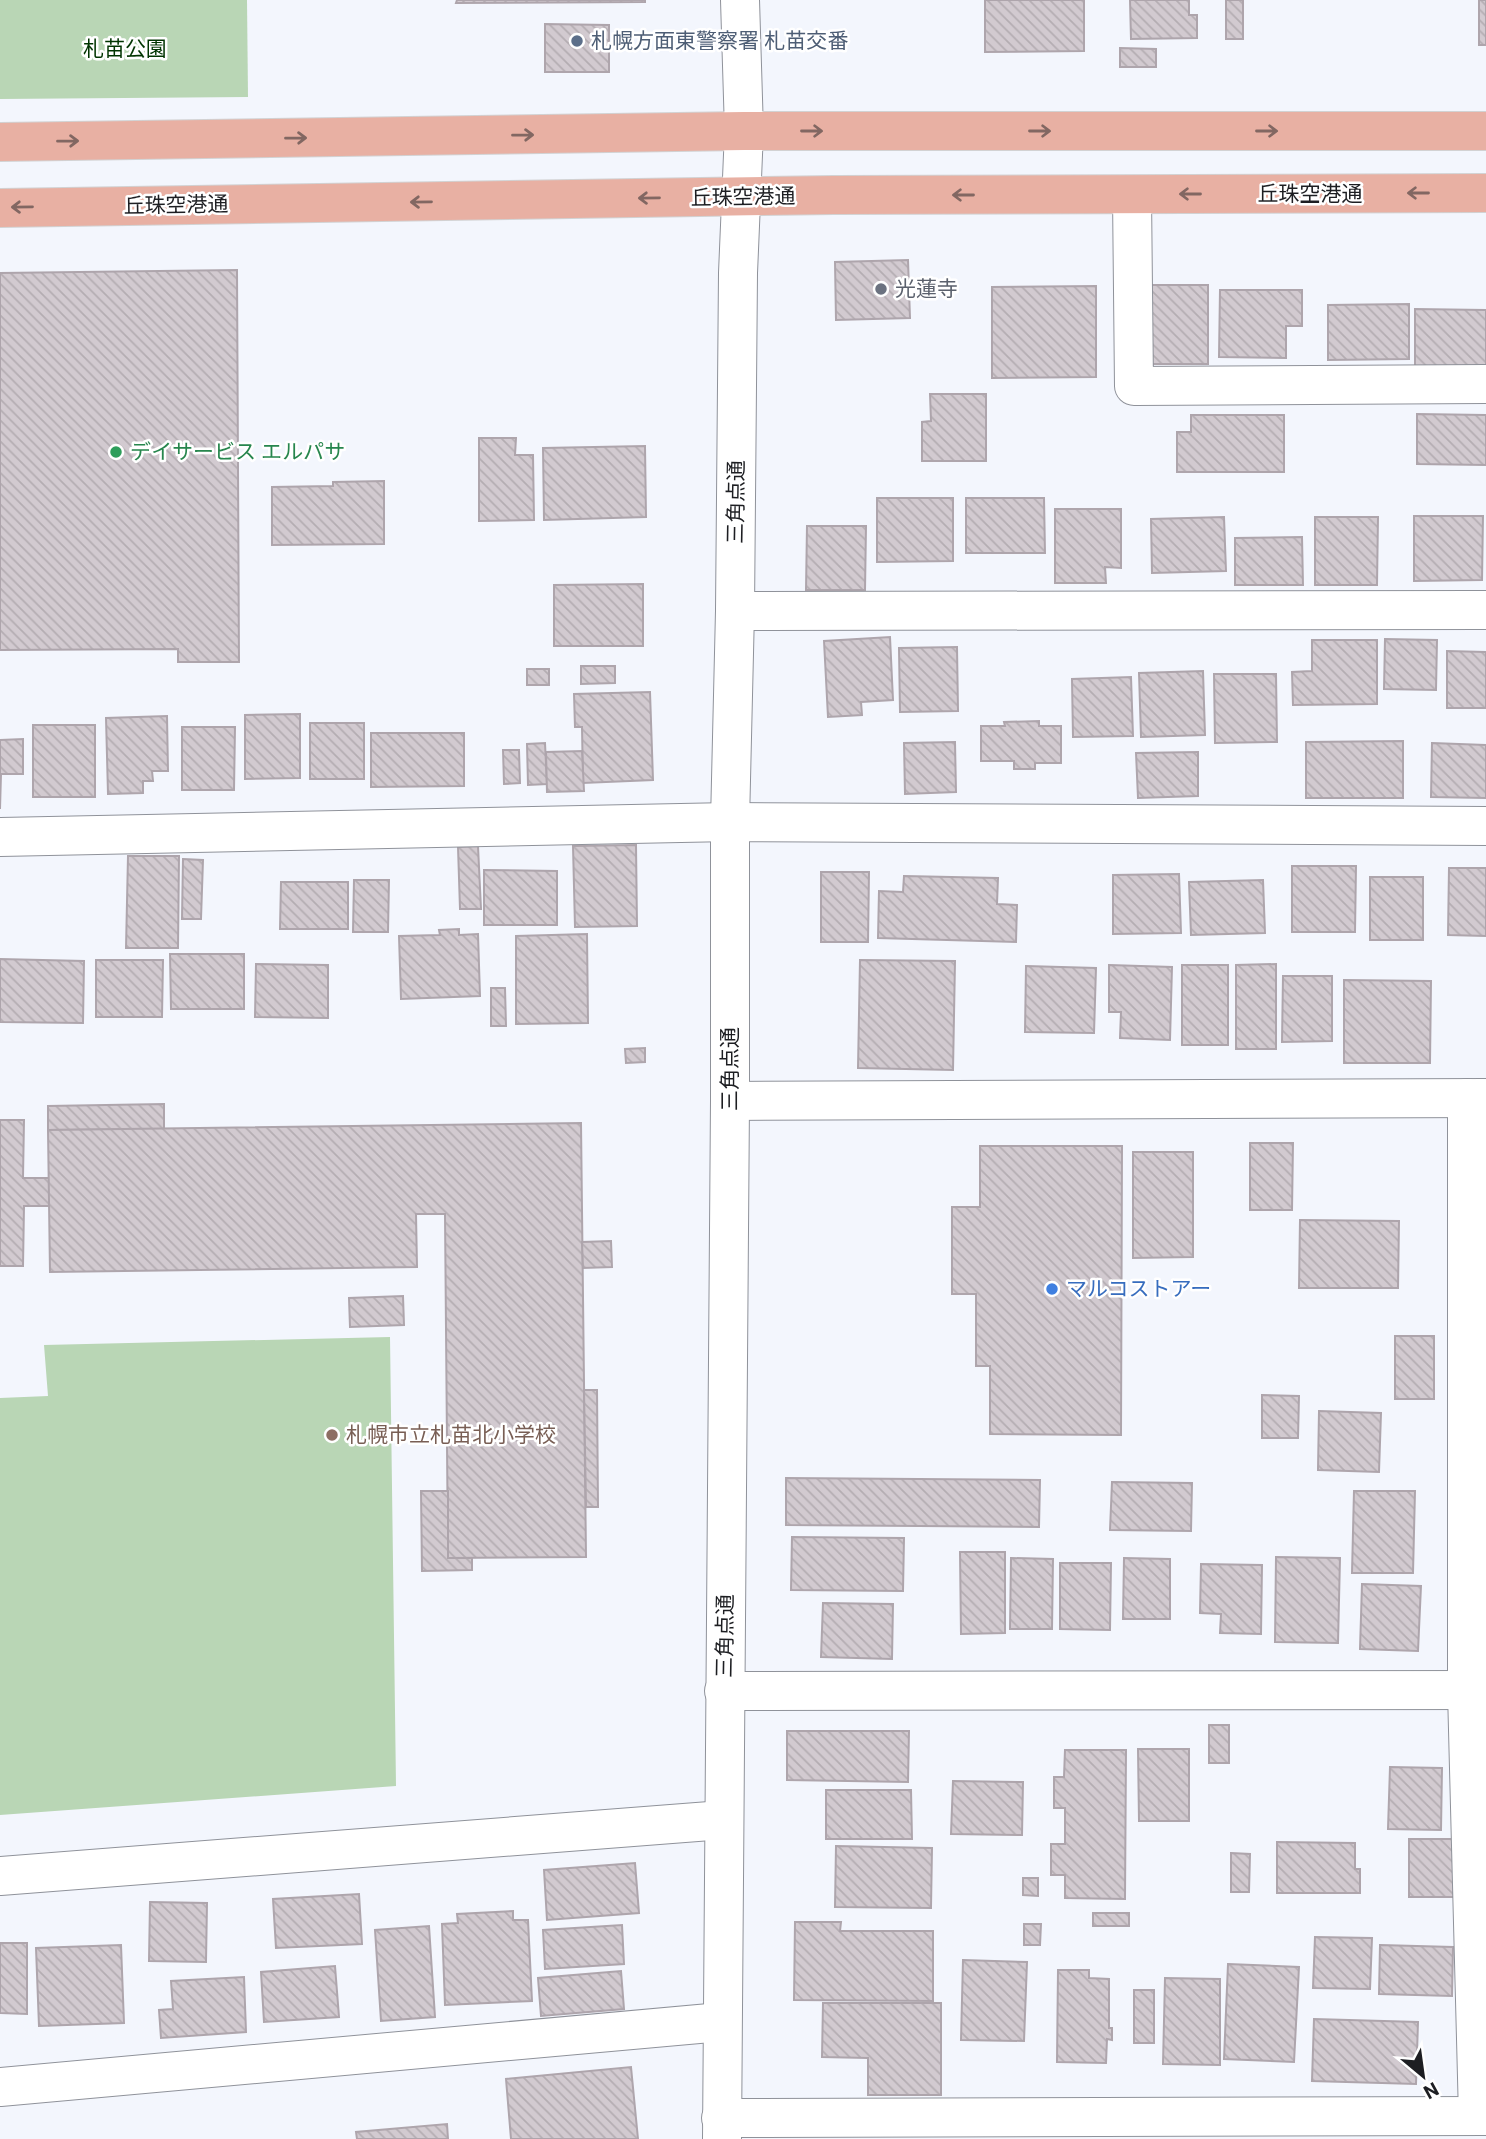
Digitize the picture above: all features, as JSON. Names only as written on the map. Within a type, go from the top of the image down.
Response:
[{"type":"main road","points":[[0,142],[744,131],[1486,131]]},
{"type":"main road","name":"丘珠空港通","points":[[0,208],[741,197],[1486,193]]},
{"type":"street","name":"三角点通","points":[[721,2129],[730,822],[738,273],[744,131],[740,0]]},
{"type":"street","points":[[1132,195],[1134,386],[1486,384]]},
{"type":"street","points":[[735,611],[1486,610]]},
{"type":"street","points":[[0,837],[730,822],[1486,826]]},
{"type":"street","points":[[721,2129],[1482,2116],[1476,1690],[1477,1098],[730,1101]]},
{"type":"street","points":[[724,1691],[1476,1690]]},
{"type":"street","points":[[0,1876],[723,1820]]},
{"type":"street","points":[[0,2087],[721,2022]]},
{"type":"green space","name":"札苗公園","points":[[0,0],[247,0],[248,97],[0,99]]},
{"type":"green space","points":[[390,1337],[396,1786],[0,1815],[0,1398],[48,1396],[44,1345]]},
{"type":"building","points":[[457,0],[645,0],[645,2],[456,3]]},
{"type":"building","points":[[985,0],[1084,0],[1084,51],[985,52]]},
{"type":"building","points":[[1130,0],[1189,0],[1189,15],[1197,15],[1197,38],[1131,39]]},
{"type":"building","points":[[1226,0],[1243,0],[1243,39],[1226,39]]},
{"type":"building","points":[[1479,0],[1486,0],[1486,45],[1479,45]]},
{"type":"building","points":[[545,24],[609,25],[609,72],[545,72]]},
{"type":"building","points":[[1120,48],[1156,49],[1156,67],[1120,67]]},
{"type":"building","points":[[908,260],[910,318],[836,320],[835,262]]},
{"type":"building","points":[[237,270],[239,662],[178,662],[178,649],[0,650],[0,273]]},
{"type":"building","points":[[1138,285],[1208,285],[1208,364],[1138,364]]},
{"type":"building","points":[[1096,286],[1096,377],[992,378],[992,287]]},
{"type":"building","points":[[1220,290],[1302,290],[1302,326],[1286,326],[1286,358],[1219,357]]},
{"type":"building","points":[[1409,304],[1409,359],[1328,360],[1328,305]]},
{"type":"building","points":[[1415,309],[1486,310],[1486,367],[1415,367]]},
{"type":"building","points":[[930,394],[986,394],[986,461],[922,461],[922,422],[931,421]]},
{"type":"building","points":[[1417,414],[1486,415],[1486,465],[1417,464]]},
{"type":"building","points":[[1191,415],[1284,415],[1284,472],[1177,472],[1177,432],[1191,432]]},
{"type":"building","points":[[479,438],[516,438],[515,455],[533,455],[534,520],[479,521]]},
{"type":"building","points":[[645,446],[646,517],[544,520],[543,448]]},
{"type":"building","points":[[384,481],[384,544],[272,545],[272,487],[333,486],[333,482]]},
{"type":"building","points":[[877,498],[953,498],[953,561],[877,562]]},
{"type":"building","points":[[966,498],[1044,498],[1045,553],[966,553]]},
{"type":"building","points":[[1055,509],[1121,509],[1121,568],[1105,567],[1106,583],[1055,583]]},
{"type":"building","points":[[1414,516],[1483,516],[1482,580],[1414,581]]},
{"type":"building","points":[[1224,517],[1226,571],[1152,573],[1151,519]]},
{"type":"building","points":[[1315,517],[1378,517],[1377,585],[1315,585]]},
{"type":"building","points":[[807,526],[866,526],[865,590],[806,590]]},
{"type":"building","points":[[1302,537],[1303,585],[1235,585],[1235,538]]},
{"type":"building","points":[[643,584],[643,646],[554,646],[554,585]]},
{"type":"building","points":[[890,637],[893,700],[861,702],[862,715],[828,717],[824,641]]},
{"type":"building","points":[[1385,639],[1437,640],[1436,690],[1384,689]]},
{"type":"building","points":[[1312,640],[1377,640],[1377,704],[1293,705],[1292,672],[1312,671]]},
{"type":"building","points":[[957,647],[958,711],[900,712],[899,648]]},
{"type":"building","points":[[1447,651],[1486,652],[1486,708],[1447,708]]},
{"type":"building","points":[[581,666],[615,666],[615,683],[581,684]]},
{"type":"building","points":[[527,669],[549,669],[549,685],[527,685]]},
{"type":"building","points":[[1203,671],[1205,735],[1141,737],[1139,673]]},
{"type":"building","points":[[1214,674],[1276,674],[1277,742],[1215,743]]},
{"type":"building","points":[[1131,677],[1133,736],[1073,737],[1072,679]]},
{"type":"building","points":[[650,692],[653,780],[583,783],[582,727],[575,727],[574,694]]},
{"type":"building","points":[[300,714],[300,778],[245,779],[245,715]]},
{"type":"building","points":[[167,716],[168,771],[152,771],[153,781],[143,781],[143,793],[108,794],[106,718]]},
{"type":"building","points":[[1039,721],[1039,726],[1061,726],[1061,763],[1035,763],[1035,769],[1014,769],[1014,761],[981,761],[981,726]]},
{"type":"building","points":[[310,723],[364,723],[364,779],[310,779]]},
{"type":"building","points":[[33,725],[95,725],[95,797],[33,797]]},
{"type":"building","points":[[182,727],[235,727],[234,790],[182,790]]},
{"type":"building","points":[[371,733],[464,733],[464,786],[371,787]]},
{"type":"building","points":[[23,739],[23,774],[1,774],[0,809],[0,740]]},
{"type":"building","points":[[1403,741],[1403,798],[1306,798],[1306,742]]},
{"type":"building","points":[[955,742],[956,792],[905,794],[904,743]]},
{"type":"building","points":[[545,743],[547,784],[528,785],[527,744]]},
{"type":"building","points":[[1432,743],[1486,745],[1486,798],[1431,797]]},
{"type":"building","points":[[503,750],[519,750],[520,783],[504,784]]},
{"type":"building","points":[[582,751],[584,791],[547,792],[546,752]]},
{"type":"building","points":[[1198,752],[1198,796],[1138,798],[1136,753]]},
{"type":"building","points":[[636,845],[637,926],[575,927],[573,846]]},
{"type":"building","points":[[478,846],[481,909],[460,909],[458,847]]},
{"type":"building","points":[[128,856],[179,856],[178,948],[126,948]]},
{"type":"building","points":[[183,859],[203,860],[201,919],[182,919]]},
{"type":"building","points":[[1292,866],[1356,866],[1355,932],[1292,932]]},
{"type":"building","points":[[1449,868],[1486,868],[1486,936],[1448,935]]},
{"type":"building","points":[[484,870],[557,871],[557,925],[484,925]]},
{"type":"building","points":[[821,872],[869,872],[868,942],[821,942]]},
{"type":"building","points":[[1179,874],[1181,933],[1113,934],[1113,875]]},
{"type":"building","points":[[904,876],[998,878],[997,904],[1017,905],[1016,942],[878,938],[879,891],[903,892]]},
{"type":"building","points":[[1370,877],[1423,877],[1423,940],[1370,940]]},
{"type":"building","points":[[354,880],[389,880],[388,932],[353,932]]},
{"type":"building","points":[[1263,880],[1265,933],[1191,935],[1189,882]]},
{"type":"building","points":[[281,882],[348,882],[348,929],[280,929]]},
{"type":"building","points":[[459,929],[459,935],[478,934],[480,996],[401,999],[399,936],[440,935],[439,930]]},
{"type":"building","points":[[587,934],[588,1023],[516,1024],[516,936]]},
{"type":"building","points":[[170,954],[244,954],[244,1009],[171,1009]]},
{"type":"building","points":[[0,959],[84,961],[83,1023],[0,1022]]},
{"type":"building","points":[[96,960],[163,960],[162,1017],[96,1017]]},
{"type":"building","points":[[860,960],[955,961],[953,1070],[858,1068]]},
{"type":"building","points":[[256,964],[328,965],[328,1018],[255,1017]]},
{"type":"building","points":[[1276,964],[1276,1049],[1236,1049],[1236,965]]},
{"type":"building","points":[[1109,965],[1172,967],[1170,1040],[1120,1038],[1121,1012],[1109,1012]]},
{"type":"building","points":[[1182,965],[1228,965],[1228,1045],[1182,1045]]},
{"type":"building","points":[[1026,966],[1096,968],[1094,1033],[1025,1032]]},
{"type":"building","points":[[1283,976],[1332,976],[1332,1041],[1282,1042]]},
{"type":"building","points":[[1344,980],[1431,981],[1430,1063],[1344,1063]]},
{"type":"building","points":[[491,988],[505,988],[506,1026],[491,1026]]},
{"type":"building","points":[[645,1048],[645,1062],[626,1063],[625,1049]]},
{"type":"building","points":[[164,1104],[164,1129],[48,1130],[48,1106]]},
{"type":"building","points":[[0,1120],[24,1120],[23,1178],[49,1178],[49,1206],[24,1206],[23,1266],[0,1266]]},
{"type":"building","points":[[581,1123],[586,1557],[448,1558],[445,1214],[416,1214],[417,1267],[50,1272],[48,1130]]},
{"type":"building","points":[[1250,1143],[1293,1143],[1292,1210],[1250,1210]]},
{"type":"building","points":[[980,1146],[1122,1146],[1121,1435],[990,1434],[990,1366],[976,1366],[976,1294],[952,1294],[952,1207],[980,1207]]},
{"type":"building","points":[[1133,1152],[1193,1152],[1193,1257],[1133,1258]]},
{"type":"building","points":[[1300,1220],[1399,1221],[1398,1288],[1299,1288]]},
{"type":"building","points":[[611,1241],[612,1267],[583,1268],[582,1242]]},
{"type":"building","points":[[403,1296],[404,1325],[350,1327],[349,1298]]},
{"type":"building","points":[[1395,1336],[1434,1336],[1434,1399],[1395,1399]]},
{"type":"building","points":[[584,1390],[597,1390],[598,1507],[586,1507]]},
{"type":"building","points":[[1262,1395],[1299,1396],[1298,1438],[1262,1438]]},
{"type":"building","points":[[1319,1411],[1381,1413],[1379,1472],[1318,1470]]},
{"type":"building","points":[[786,1478],[1040,1480],[1039,1527],[786,1525]]},
{"type":"building","points":[[1112,1482],[1192,1483],[1191,1531],[1110,1530]]},
{"type":"building","points":[[421,1491],[448,1491],[448,1558],[472,1558],[472,1570],[422,1571]]},
{"type":"building","points":[[1354,1491],[1415,1491],[1413,1573],[1352,1573]]},
{"type":"building","points":[[792,1537],[904,1538],[903,1591],[791,1590]]},
{"type":"building","points":[[960,1552],[1005,1552],[1005,1633],[961,1634]]},
{"type":"building","points":[[1276,1557],[1340,1558],[1338,1643],[1275,1642]]},
{"type":"building","points":[[1011,1558],[1053,1559],[1052,1629],[1010,1629]]},
{"type":"building","points":[[1124,1558],[1170,1559],[1170,1619],[1123,1619]]},
{"type":"building","points":[[1060,1563],[1111,1563],[1110,1630],[1060,1629]]},
{"type":"building","points":[[1201,1564],[1262,1565],[1261,1634],[1220,1633],[1221,1614],[1200,1613]]},
{"type":"building","points":[[1362,1584],[1421,1586],[1418,1651],[1360,1649]]},
{"type":"building","points":[[823,1603],[893,1604],[892,1659],[821,1657]]},
{"type":"building","points":[[1209,1725],[1229,1725],[1229,1763],[1209,1763]]},
{"type":"building","points":[[787,1731],[909,1731],[908,1782],[787,1780]]},
{"type":"building","points":[[1138,1749],[1189,1749],[1189,1821],[1139,1821]]},
{"type":"building","points":[[1065,1750],[1126,1750],[1125,1899],[1065,1898],[1065,1875],[1051,1875],[1051,1844],[1065,1844],[1065,1808],[1054,1808],[1054,1777],[1064,1777]]},
{"type":"building","points":[[1390,1767],[1442,1768],[1441,1830],[1388,1829]]},
{"type":"building","points":[[953,1781],[1023,1782],[1022,1835],[951,1834]]},
{"type":"building","points":[[826,1790],[911,1790],[912,1839],[826,1839]]},
{"type":"building","points":[[1409,1839],[1454,1839],[1454,1897],[1409,1897]]},
{"type":"building","points":[[1277,1842],[1355,1843],[1355,1869],[1360,1869],[1360,1893],[1277,1893]]},
{"type":"building","points":[[836,1846],[932,1848],[931,1908],[835,1907]]},
{"type":"building","points":[[1231,1853],[1250,1854],[1249,1892],[1231,1892]]},
{"type":"building","points":[[635,1863],[639,1913],[547,1920],[544,1870]]},
{"type":"building","points":[[1023,1878],[1038,1878],[1038,1896],[1023,1895]]},
{"type":"building","points":[[359,1894],[362,1944],[276,1948],[273,1899]]},
{"type":"building","points":[[150,1902],[207,1903],[206,1962],[149,1961]]},
{"type":"building","points":[[513,1911],[513,1920],[528,1920],[532,2001],[445,2005],[442,1924],[458,1923],[457,1914]]},
{"type":"building","points":[[1093,1913],[1129,1913],[1129,1926],[1093,1926]]},
{"type":"building","points":[[795,1922],[841,1922],[840,1931],[933,1931],[933,2001],[794,2000]]},
{"type":"building","points":[[1024,1924],[1041,1924],[1040,1945],[1024,1945]]},
{"type":"building","points":[[622,1925],[624,1964],[545,1969],[543,1930]]},
{"type":"building","points":[[429,1926],[435,2017],[381,2021],[375,1930]]},
{"type":"building","points":[[1315,1937],[1372,1938],[1370,1989],[1313,1988]]},
{"type":"building","points":[[0,1943],[27,1943],[27,2014],[0,2013]]},
{"type":"building","points":[[121,1945],[124,2023],[39,2026],[36,1948]]},
{"type":"building","points":[[1380,1945],[1453,1947],[1452,1996],[1379,1994]]},
{"type":"building","points":[[963,1960],[1027,1962],[1024,2041],[961,2040]]},
{"type":"building","points":[[1228,1964],[1299,1967],[1294,2062],[1224,2059]]},
{"type":"building","points":[[335,1966],[339,2017],[264,2022],[261,1972]]},
{"type":"building","points":[[1058,1970],[1089,1970],[1089,1978],[1109,1979],[1109,2028],[1112,2028],[1112,2040],[1107,2039],[1106,2063],[1057,2062]]},
{"type":"building","points":[[621,1971],[624,2009],[541,2016],[538,1978]]},
{"type":"building","points":[[244,1977],[246,2032],[161,2038],[159,2010],[173,2009],[171,1981]]},
{"type":"building","points":[[1165,1978],[1220,1979],[1220,2065],[1163,2064]]},
{"type":"building","points":[[1134,1990],[1154,1990],[1154,2043],[1134,2043]]},
{"type":"building","points":[[823,2003],[941,2003],[941,2095],[868,2095],[868,2058],[822,2057]]},
{"type":"building","points":[[1314,2019],[1418,2022],[1416,2084],[1312,2081]]},
{"type":"building","points":[[631,2067],[638,2139],[511,2139],[506,2079]]},
{"type":"building","points":[[447,2124],[448,2139],[357,2139],[356,2132]]},
{"type":"place","name":"札幌方面東警察署 札苗交番","points":[[577,41]]},
{"type":"place","name":"光蓮寺","points":[[881,289]]},
{"type":"place","name":"デイサービス エルパサ","points":[[116,452]]},
{"type":"place","name":"マルコストアー","points":[[1052,1289]]},
{"type":"place","name":"札幌市立札苗北小学校","points":[[332,1435]]}]
